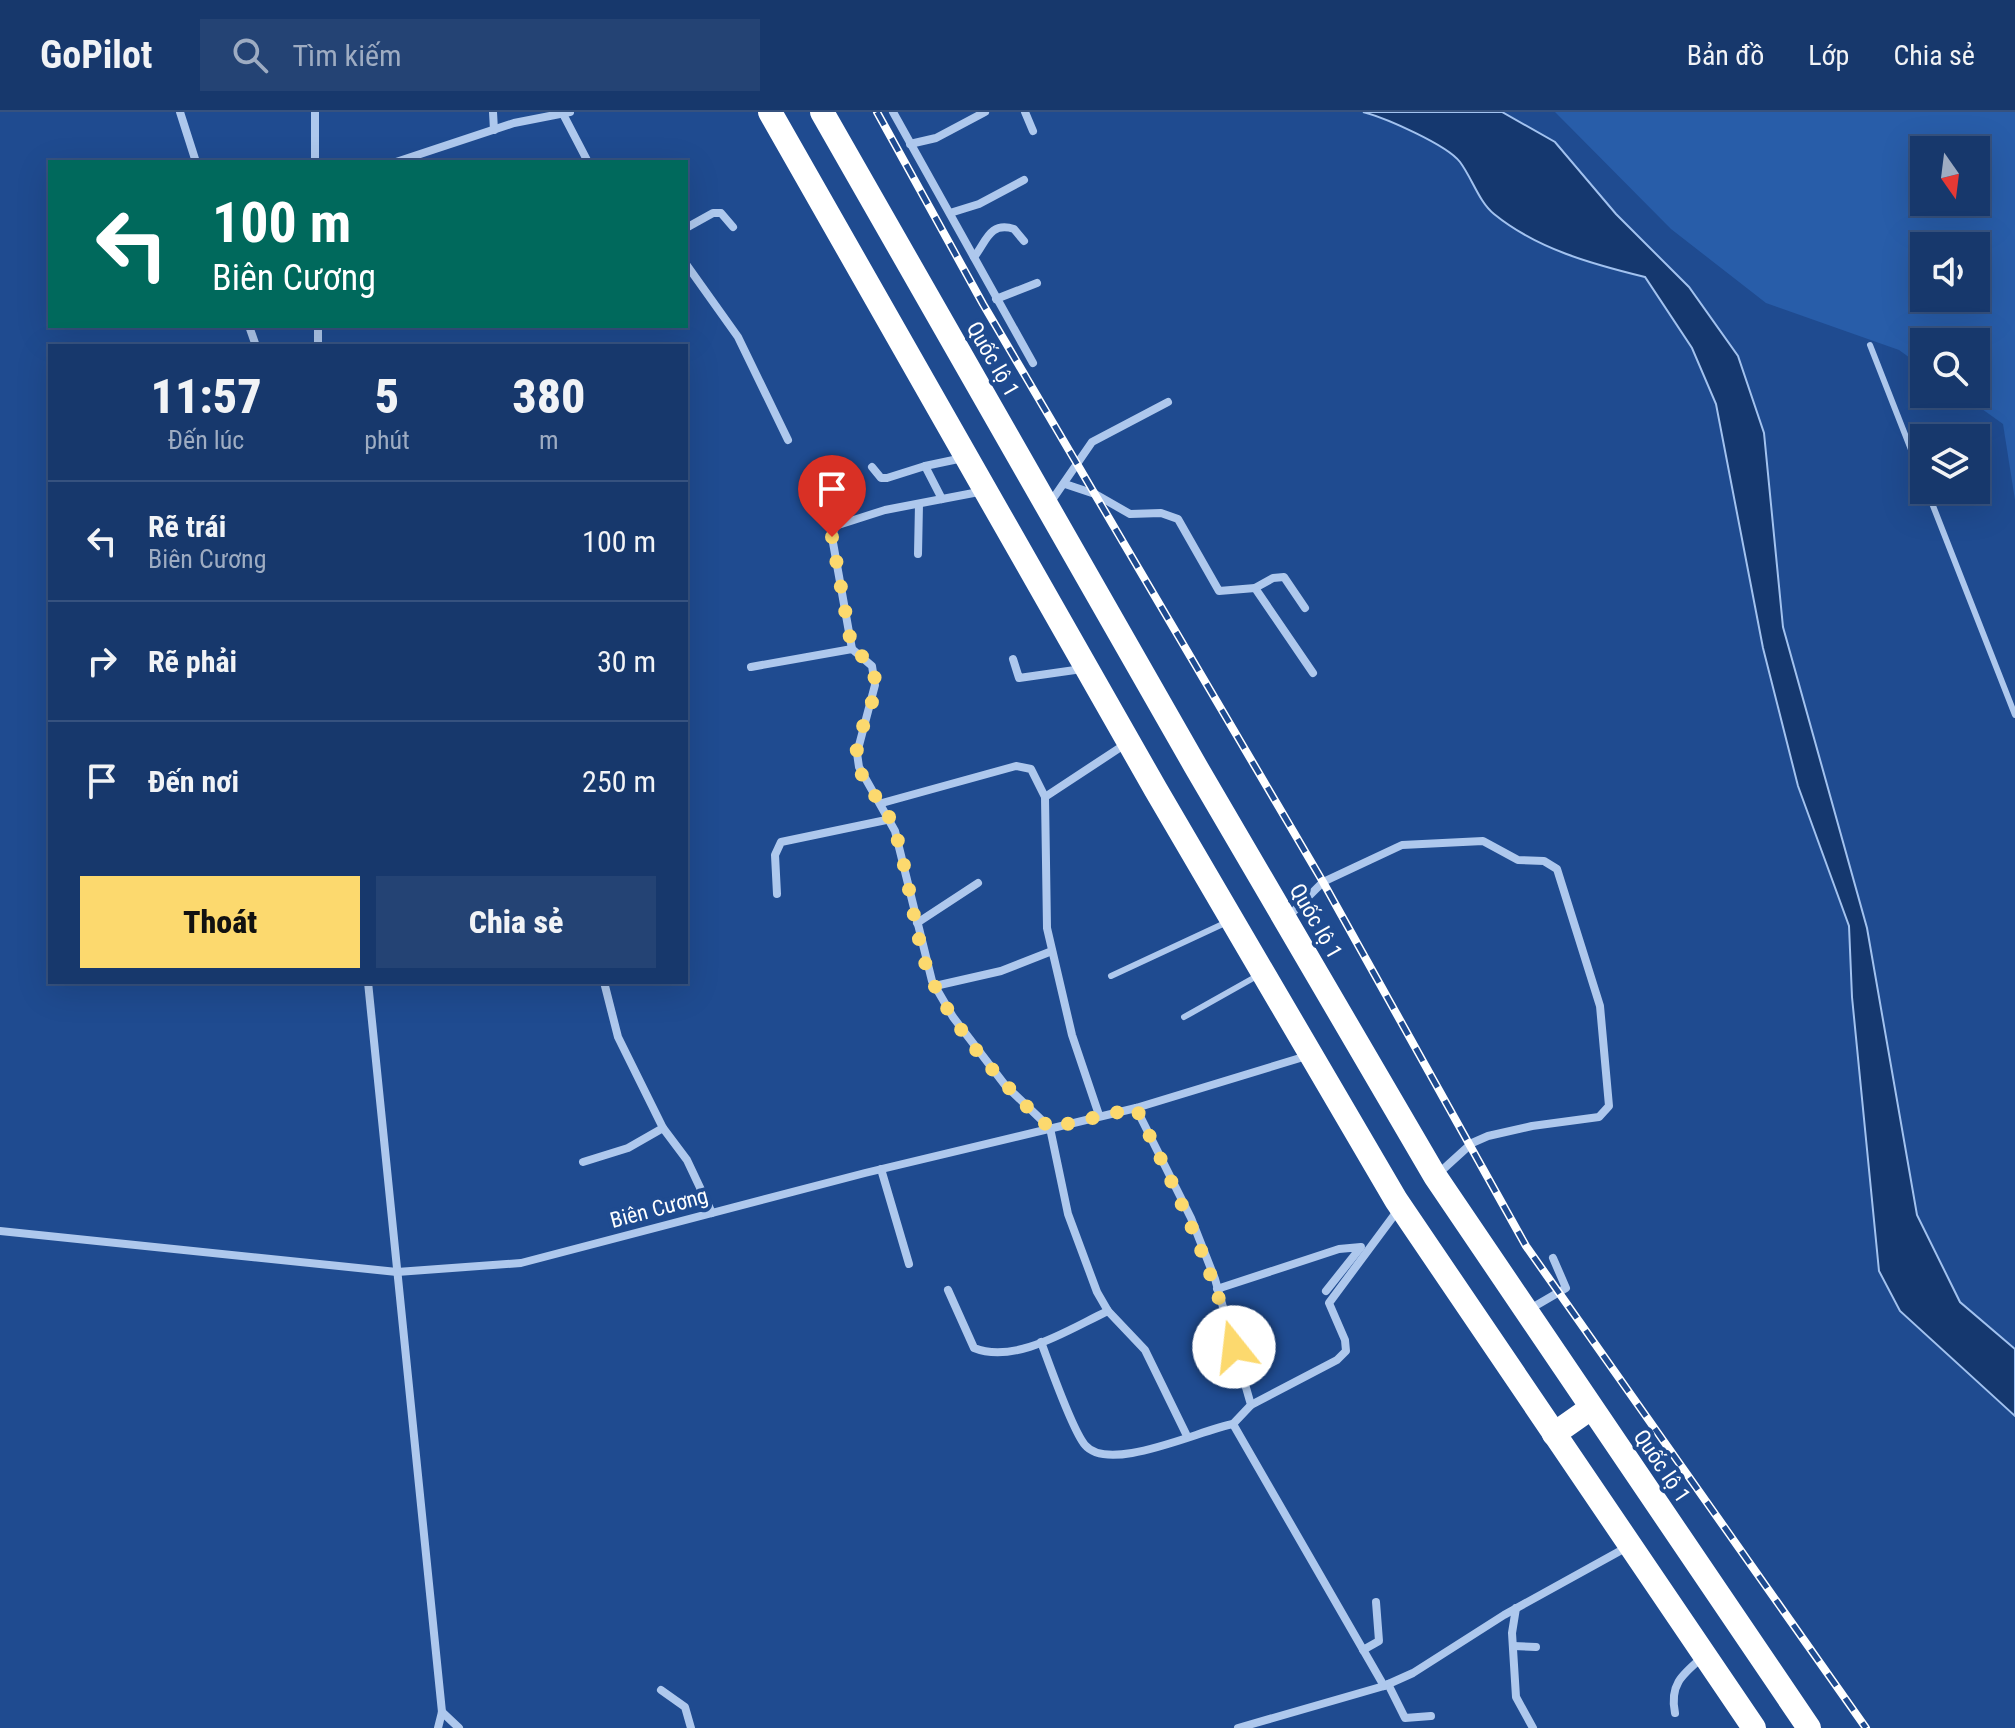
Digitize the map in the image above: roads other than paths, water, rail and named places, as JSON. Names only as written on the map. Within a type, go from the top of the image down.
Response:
[{"type":"highway","points":[[770,112],[1129,742],[1400,1206],[1754,1728]]},
{"type":"highway","name":"Quốc lộ 1","points":[[822,112],[1435,1176],[1809,1728]]},
{"type":"highway","points":[[1554,1434],[1591,1408]]},
{"type":"street","points":[[180,112],[195,160]]},
{"type":"street","points":[[315,112],[315,160]]},
{"type":"street","points":[[493,112],[494,130]]},
{"type":"street","points":[[893,112],[1033,363]]},
{"type":"street","points":[[910,144],[936,138],[985,112]]},
{"type":"street","points":[[1025,112],[1033,131]]},
{"type":"street","points":[[402,160],[494,130],[567,113],[587,160]]},
{"type":"street","points":[[950,213],[979,204],[1024,180]]},
{"type":"street","points":[[688,227],[713,213],[721,213],[733,227]]},
{"type":"street","points":[[974,257],[986,235],[1000,228],[1014,229],[1024,241]]},
{"type":"street","points":[[688,267],[738,337],[788,440]]},
{"type":"street","points":[[996,299],[1037,283]]},
{"type":"street","points":[[1047,507],[1092,442],[1168,402]]},
{"type":"street","points":[[872,467],[877,475],[887,478],[925,466],[967,458]]},
{"type":"street","points":[[925,466],[942,499]]},
{"type":"street","points":[[1065,484],[1095,494],[1130,514],[1161,513],[1178,519],[1219,591],[1255,588],[1273,578],[1284,577],[1305,608]]},
{"type":"street","points":[[852,649],[832,531],[852,519],[986,491]]},
{"type":"street","points":[[918,554],[919,504]]},
{"type":"street","points":[[1255,588],[1313,673]]},
{"type":"street","points":[[751,667],[852,649],[868,659],[875,675],[857,758],[862,774],[891,819],[935,986],[1005,1085],[1050,1128],[1075,1237],[1108,1311],[1145,1350],[1187,1436]]},
{"type":"street","points":[[1013,659],[1019,678],[1087,668]]},
{"type":"street","points":[[1045,797],[1129,742]]},
{"type":"street","points":[[882,803],[1016,766],[1031,769],[1045,797],[1045,895],[1052,951],[1072,1035],[1099,1115]]},
{"type":"street","points":[[777,894],[775,855],[781,842],[891,819]]},
{"type":"street","points":[[1285,920],[1323,882],[1371,856],[1402,845],[1483,841],[1518,860],[1544,861],[1557,869],[1600,1006],[1609,1106],[1599,1117],[1532,1126],[1472,1143],[1435,1176]]},
{"type":"street","points":[[917,923],[978,883]]},
{"type":"street","points":[[935,986],[1001,971],[1052,951]]},
{"type":"street","points":[[368,984],[442,1712],[438,1728]]},
{"type":"street","points":[[605,984],[618,1037],[663,1128],[687,1160],[712,1213]]},
{"type":"street","name":"Biên Cương","points":[[0,1231],[397,1272],[521,1263],[881,1169],[1136,1108],[1311,1054]]},
{"type":"street","points":[[1136,1108],[1191,1218],[1217,1289],[1251,1405]]},
{"type":"street","points":[[583,1162],[628,1148],[663,1128]]},
{"type":"street","points":[[881,1169],[909,1264]]},
{"type":"street","points":[[1041,1342],[1078,1433],[1090,1450],[1100,1455],[1131,1454],[1233,1424],[1251,1405],[1337,1360],[1346,1351],[1345,1340],[1329,1303],[1400,1206]]},
{"type":"street","points":[[1217,1289],[1339,1249],[1361,1247],[1326,1291]]},
{"type":"street","points":[[1526,1311],[1566,1288],[1553,1258]]},
{"type":"street","points":[[948,1290],[974,1348],[997,1352],[1041,1342],[1108,1311]]},
{"type":"street","points":[[1233,1424],[1405,1718],[1431,1716]]},
{"type":"street","points":[[1238,1728],[1386,1685],[1440,1657],[1516,1608],[1630,1546]]},
{"type":"street","points":[[1363,1650],[1379,1641],[1376,1602]]},
{"type":"street","points":[[1516,1608],[1513,1646],[1516,1697],[1533,1728]]},
{"type":"street","points":[[1513,1646],[1536,1647]]},
{"type":"street","points":[[1675,1713],[1672,1691],[1676,1682],[1704,1656]]},
{"type":"street","points":[[661,1690],[685,1707],[691,1728]]},
{"type":"street","points":[[442,1712],[459,1728]]},
{"type":"lane","points":[[1870,345],[2015,715]]},
{"type":"lane","points":[[1111,976],[1232,920]]},
{"type":"lane","points":[[1184,1017],[1263,973]]},
{"type":"railway","points":[[877,112],[983,304],[1323,882],[1526,1246],[1866,1728]]}]
